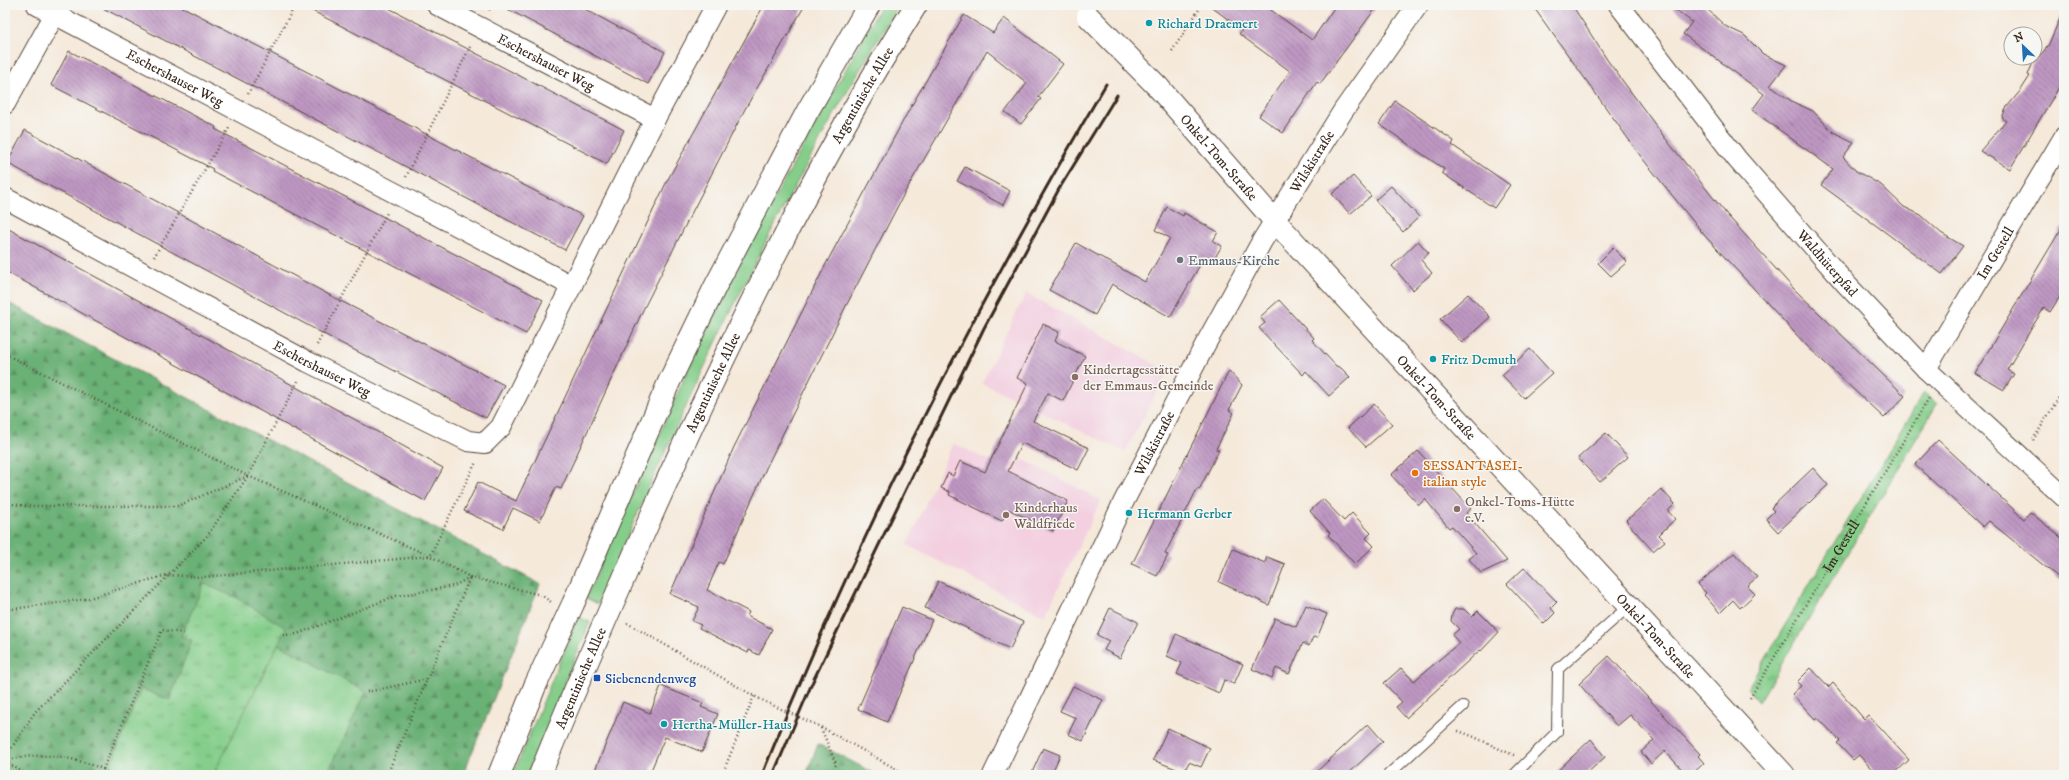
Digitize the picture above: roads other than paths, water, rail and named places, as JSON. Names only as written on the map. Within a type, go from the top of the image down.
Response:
[{"type":"main road","points":[[499,775],[535,686],[573,604],[672,376],[716,285],[803,119],[869,5]]},
{"type":"main road","name":"Argentinische Allee","points":[[540,775],[581,673],[715,376],[773,258],[844,126],[916,5]]},
{"type":"main road","name":"Onkel-Tom-Straße","points":[[1083,10],[1158,86],[1274,220],[1784,775]]},
{"type":"street","name":"Eschershauser Weg","points":[[5,198],[308,362],[468,441],[485,443],[501,427],[572,286],[239,111],[57,10],[37,5]]},
{"type":"street","name":"Eschershauser Weg","points":[[438,5],[655,119]]},
{"type":"street","points":[[572,286],[655,119],[716,5]]},
{"type":"street","name":"Wilskistraße","points":[[993,775],[1124,501],[1205,345],[1274,220],[1343,111],[1418,5]]},
{"type":"street","name":"Waldhüterpfad","points":[[1619,5],[1737,159],[1846,284],[1926,369],[2064,497]]},
{"type":"street","points":[[5,104],[57,10]]},
{"type":"street","name":"Im Gestell","points":[[1926,369],[2058,161],[2064,137]]},
{"type":"lane","points":[[1514,775],[1557,732],[1558,669],[1629,606]]},
{"type":"lane","points":[[1388,775],[1440,725],[1463,706]]},
{"type":"railway","points":[[762,775],[837,597],[920,423],[1010,252],[1106,84]]},
{"type":"railway","points":[[773,775],[813,681],[984,328],[1059,189],[1117,95]]},
{"type":"place","name":"Richard Draemert","points":[[1149,23]]},
{"type":"place","name":"Emmaus-Kirche","points":[[1180,260]]},
{"type":"place","name":"Fritz Demuth","points":[[1433,359]]},
{"type":"place","name":"Kindertagesstätte der Emmaus-Gemeinde","points":[[1075,377]]},
{"type":"place","name":"SESSANTASEI- italian style","points":[[1415,473]]},
{"type":"place","name":"Onkel-Toms-Hütte e.V.","points":[[1457,509]]},
{"type":"place","name":"Hermann Gerber","points":[[1129,513]]},
{"type":"place","name":"Kinderhaus Waldfriede","points":[[1006,515]]},
{"type":"place","name":"Siebenendenweg","points":[[597,678]]},
{"type":"place","name":"Hertha-Müller-Haus","points":[[664,724]]}]
